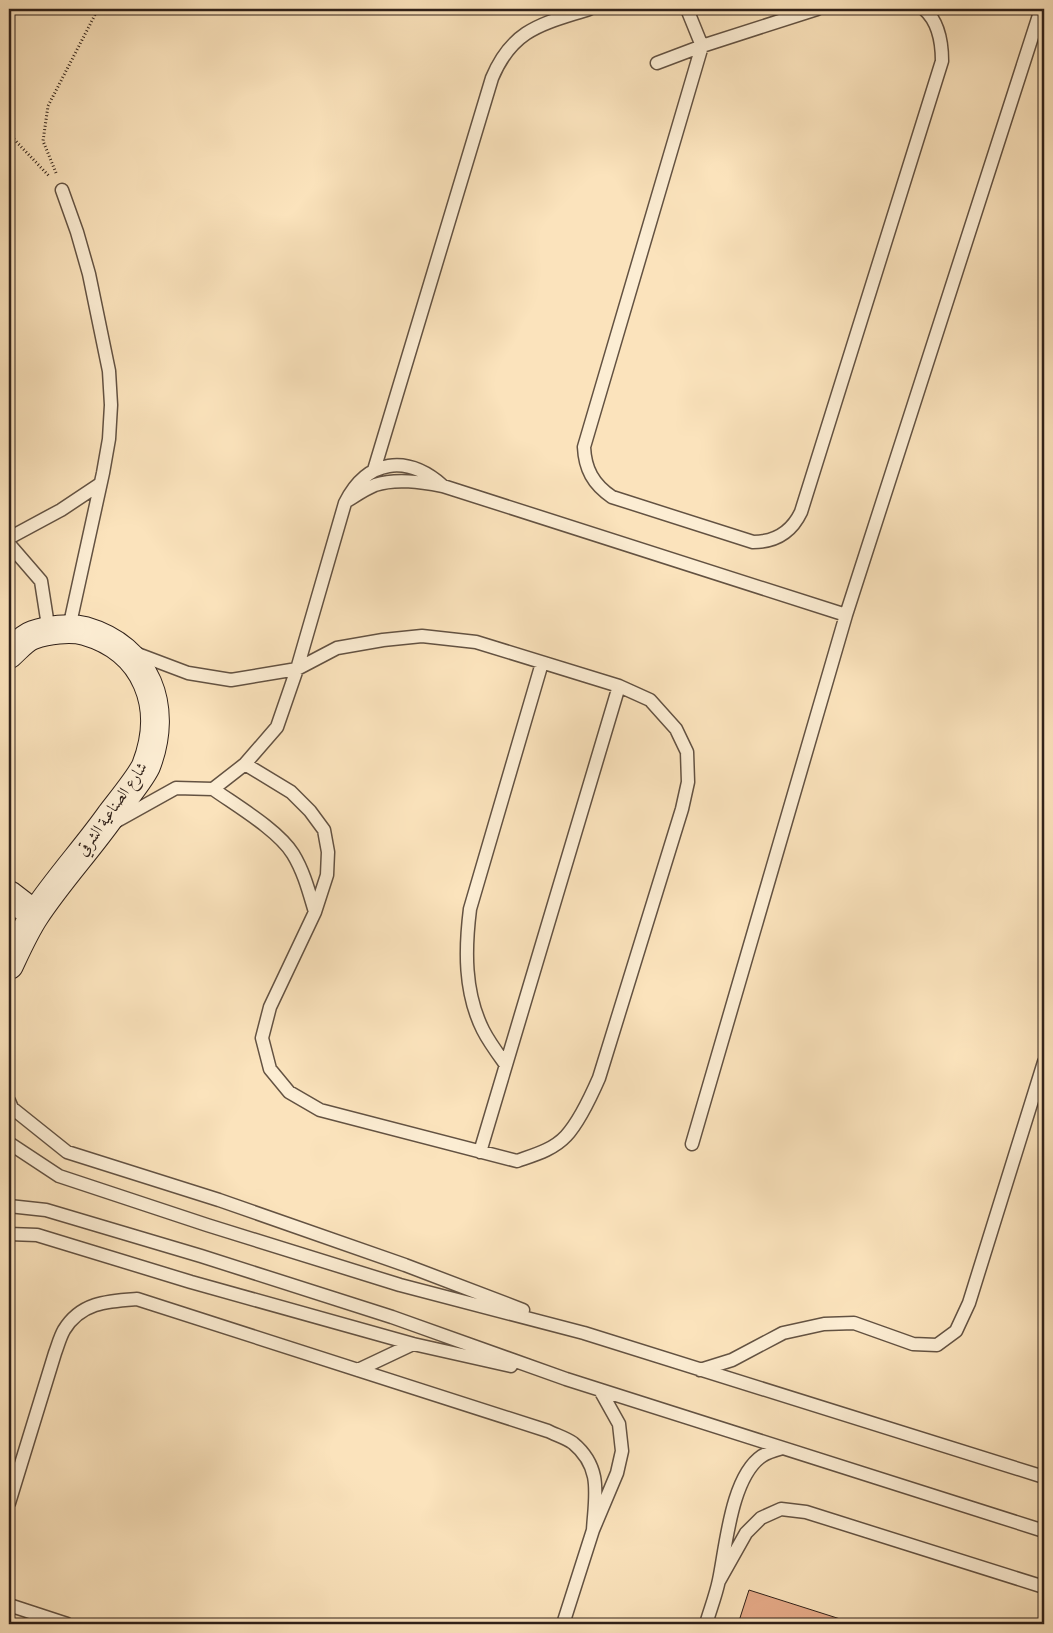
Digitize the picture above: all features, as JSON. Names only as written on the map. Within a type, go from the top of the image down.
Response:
[{"type":"main road","name":"شارع الصناعية الشرقي","points":[[9,965],[34,915],[145,768],[153,743],[155,713],[152,694],[143,673],[123,649],[105,637],[82,630],[59,630]]},
{"type":"main road","points":[[9,654],[31,636],[59,630]]},
{"type":"main road","points":[[9,895],[34,915]]},
{"type":"lane","points":[[374,470],[492,78],[499,61],[509,47],[529,31],[589,9]]},
{"type":"lane","points":[[687,9],[702,46],[587,434],[584,447],[585,460],[595,482],[612,496],[742,539],[763,542],[782,536],[796,522],[800,512],[942,61],[942,43],[937,26],[924,9]]},
{"type":"lane","points":[[656,63],[702,46],[818,9]]},
{"type":"lane","points":[[692,1144],[846,615],[1042,9]]},
{"type":"lane","points":[[59,630],[100,484],[109,439],[111,405],[109,371],[89,274],[62,190]]},
{"type":"lane","points":[[213,790],[246,764],[277,727],[297,669],[345,503],[351,489],[361,478],[374,470],[388,466],[404,465],[418,469],[431,476],[443,486]]},
{"type":"lane","points":[[345,503],[375,485],[410,481],[443,486],[846,615]]},
{"type":"lane","points":[[9,538],[61,510],[100,484]]},
{"type":"lane","points":[[9,544],[41,581],[59,630]]},
{"type":"lane","points":[[123,649],[188,672],[231,680],[297,669],[337,648],[422,636],[476,642],[619,686],[650,700],[676,729],[687,752],[688,782],[679,818],[599,1078],[588,1103],[566,1136],[543,1152],[517,1162],[320,1110],[289,1092],[270,1069],[262,1038],[270,1007],[315,912],[327,875],[328,852],[324,830],[310,811],[291,792],[246,764]]},
{"type":"lane","points":[[506,1065],[482,1029],[473,1000],[467,970],[466,939],[470,908],[542,663]]},
{"type":"lane","points":[[480,1152],[619,686]]},
{"type":"lane","points":[[100,830],[176,788],[213,790],[277,835],[292,853],[302,872],[315,912]]},
{"type":"lane","points":[[700,1370],[732,1360],[783,1332],[824,1324],[854,1323],[914,1344],[936,1345],[956,1331],[969,1303],[1044,1062]]},
{"type":"lane","points":[[9,1101],[12,1108],[67,1152],[219,1200],[405,1265],[584,1333]]},
{"type":"lane","points":[[9,1143],[59,1176],[206,1225],[400,1285],[584,1333],[1044,1477]]},
{"type":"lane","points":[[9,1206],[46,1210],[201,1256],[392,1317],[566,1379],[1044,1531]]},
{"type":"lane","points":[[9,1234],[37,1234],[191,1282],[413,1344],[566,1379]]},
{"type":"lane","points":[[9,1503],[63,1331],[76,1314],[103,1302],[137,1300],[548,1431],[572,1443],[588,1460],[596,1481],[592,1530]]},
{"type":"lane","points":[[358,1370],[413,1344]]},
{"type":"lane","points":[[563,1624],[592,1530],[617,1473],[622,1451],[619,1424],[600,1390]]},
{"type":"lane","points":[[706,1624],[719,1581],[725,1541],[734,1503],[748,1471],[762,1456],[783,1448]]},
{"type":"lane","points":[[719,1581],[746,1534],[761,1518],[781,1509],[806,1512],[1044,1587]]},
{"type":"lane","points":[[9,1605],[67,1624]]},
{"type":"path","points":[[62,190],[43,141],[48,106],[98,9]]},
{"type":"path","points":[[9,134],[62,190]]},
{"type":"building","points":[[749,1590],[856,1624],[738,1624]]}]
